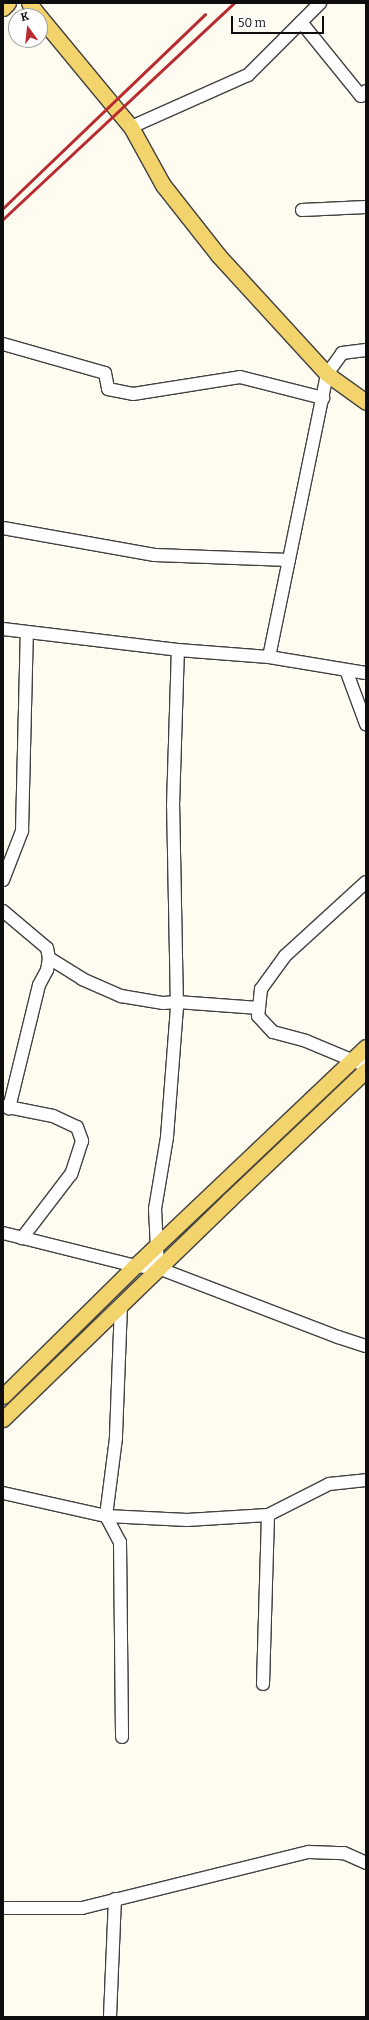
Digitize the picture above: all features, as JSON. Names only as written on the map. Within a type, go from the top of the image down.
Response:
[{"type":"main road","points":[[3,8],[8,3]]},
{"type":"main road","points":[[48,26],[131,127],[163,185],[218,255],[327,374],[366,402]]},
{"type":"main road","points":[[3,1396],[156,1246],[359,1063],[366,1047]]},
{"type":"main road","points":[[3,1419],[158,1268],[366,1070]]},
{"type":"street","points":[[131,127],[248,75],[320,3]]},
{"type":"street","points":[[301,22],[361,96],[366,91]]},
{"type":"street","points":[[302,210],[366,207]]},
{"type":"street","points":[[3,344],[105,373],[108,389],[133,394],[240,377],[323,398]]},
{"type":"street","points":[[269,657],[327,374],[342,353],[366,350]]},
{"type":"street","points":[[3,528],[155,555],[289,560]]},
{"type":"street","points":[[3,630],[178,650],[269,657],[366,673]]},
{"type":"street","points":[[3,880],[17,845],[22,824],[27,632]]},
{"type":"street","points":[[158,1268],[155,1209],[167,1137],[177,1002],[173,806],[178,650]]},
{"type":"street","points":[[346,670],[366,724]]},
{"type":"street","points":[[359,1063],[306,1042],[273,1032],[258,1016],[261,989],[285,956],[366,882]]},
{"type":"street","points":[[3,911],[47,948],[49,958],[47,970],[39,985],[6,1107],[53,1116],[77,1127],[82,1141],[71,1174],[22,1238]]},
{"type":"street","points":[[49,958],[82,979],[121,996],[163,1003],[177,1002],[259,1008]]},
{"type":"street","points":[[3,1233],[135,1266],[158,1268],[338,1337],[366,1346]]},
{"type":"street","points":[[121,1305],[116,1438],[106,1516],[120,1542],[122,1737]]},
{"type":"street","points":[[3,1493],[106,1516],[187,1520],[268,1515],[329,1484],[366,1480]]},
{"type":"street","points":[[263,1684],[268,1515]]},
{"type":"street","points":[[3,1908],[82,1908],[309,1852],[344,1853],[366,1863]]},
{"type":"street","points":[[110,2017],[115,1899]]},
{"type":"railway","points":[[3,219],[234,3]]},
{"type":"railway","points":[[3,208],[205,14]]}]
